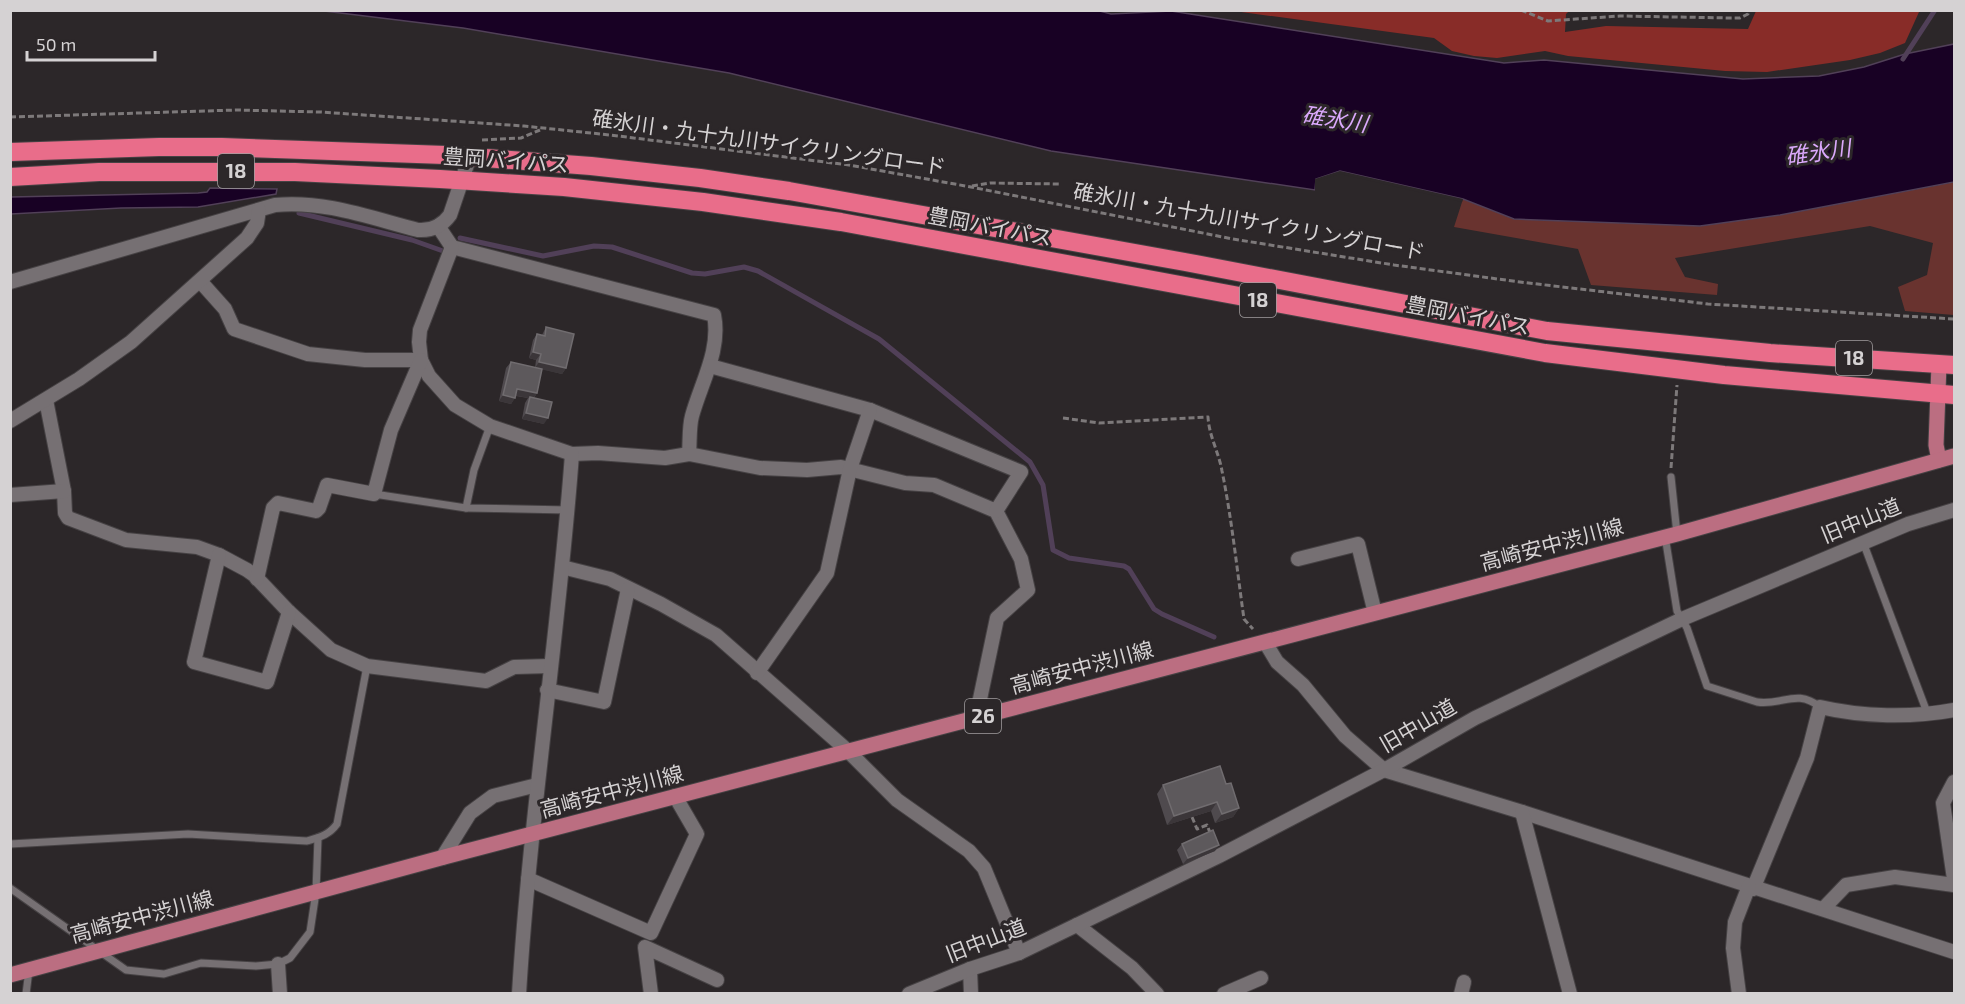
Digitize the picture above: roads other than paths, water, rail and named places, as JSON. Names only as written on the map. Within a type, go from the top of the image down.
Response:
[{"type":"highway","name":"豊岡バイパス","points":[[10,153],[159,147],[475,152],[700,178],[789,191],[1185,262],[1547,331],[1770,353],[1947,364]]},
{"type":"highway","name":"豊岡バイパス","points":[[10,177],[99,172],[295,172],[564,187],[679,199],[841,222],[1545,353],[1724,375],[1946,394]]},
{"type":"main road","points":[[1947,364],[1946,394],[1936,445],[1947,458]]},
{"type":"main road","name":"高崎安中渋川線","points":[[10,975],[675,796],[1671,535],[1947,458]]},
{"type":"street","points":[[10,282],[275,205],[297,203],[345,211],[418,230],[433,229],[446,221],[450,215],[475,152]]},
{"type":"street","points":[[10,421],[79,380],[131,342],[247,238],[257,223],[259,210]]},
{"type":"street","points":[[438,226],[452,247],[714,315],[717,326],[710,366],[692,417],[689,454]]},
{"type":"street","points":[[452,247],[420,330],[421,360],[429,375],[455,405],[490,426],[572,454],[598,453],[665,458],[689,454],[760,468],[807,470],[841,466],[905,483],[934,485],[996,511],[1021,559],[1028,590],[996,618],[976,718]]},
{"type":"street","points":[[200,281],[225,309],[234,328],[308,354],[364,360],[421,360]]},
{"type":"street","points":[[257,579],[273,508],[278,503],[316,511],[327,485],[374,494],[391,430],[421,360]]},
{"type":"street","points":[[710,366],[870,410],[1021,472],[996,511]]},
{"type":"street","points":[[46,400],[64,491],[65,513],[68,518],[126,540],[197,547],[219,555],[247,570],[331,650],[367,666],[486,681],[514,667],[550,666]]},
{"type":"street","points":[[757,673],[828,573],[850,469],[870,410]]},
{"type":"street","points":[[519,993],[532,834],[568,510],[572,454]]},
{"type":"street","points":[[10,495],[64,491]]},
{"type":"street","name":"旧中山道","points":[[909,993],[1019,953],[1220,856],[1384,770],[1475,718],[1682,619],[1863,542],[1908,524],[1954,510]]},
{"type":"street","points":[[1298,559],[1358,544],[1376,613]]},
{"type":"street","points":[[219,555],[194,662],[267,682],[289,612]]},
{"type":"street","points":[[562,567],[610,579],[662,604],[716,635],[848,751],[897,800],[969,851],[984,868],[1019,953]]},
{"type":"street","points":[[547,690],[604,702],[628,589]]},
{"type":"street","points":[[1265,642],[1277,662],[1303,685],[1345,736],[1384,770],[1522,812],[1954,952]]},
{"type":"street","points":[[1739,993],[1733,948],[1735,922],[1806,758],[1821,707],[1842,712],[1928,715],[1954,710]]},
{"type":"street","points":[[1954,782],[1943,803],[1954,879]]},
{"type":"street","points":[[442,858],[470,813],[493,796],[537,785]]},
{"type":"street","points":[[528,879],[651,933],[697,834],[675,796]]},
{"type":"street","points":[[1522,812],[1570,993]]},
{"type":"street","points":[[1823,909],[1846,885],[1895,877],[1954,885]]},
{"type":"street","points":[[1077,925],[1132,968],[1157,993]]},
{"type":"street","points":[[651,993],[645,947],[717,980]]},
{"type":"street","points":[[278,964],[280,993]]},
{"type":"street","points":[[970,969],[971,993]]},
{"type":"street","points":[[1224,993],[1261,978]]},
{"type":"lane","points":[[466,508],[474,470],[490,426]]},
{"type":"lane","points":[[1671,477],[1671,535],[1677,611],[1687,628],[1707,686],[1757,702],[1803,697],[1811,699],[1821,707]]},
{"type":"lane","points":[[374,494],[466,508],[568,510]]},
{"type":"lane","points":[[1863,542],[1928,715]]},
{"type":"lane","points":[[10,844],[188,834],[307,841],[331,832],[337,824],[367,666]]},
{"type":"lane","points":[[10,888],[126,970],[164,974],[201,963],[256,966],[278,964],[290,958],[310,932],[316,892],[318,838]]},
{"type":"lane","points":[[26,993],[29,970]]},
{"type":"water","name":"碓氷川","points":[[1096,10],[1111,14],[1171,11],[1504,63],[1544,60],[1743,79],[1819,76],[1954,44],[1954,182],[1780,215],[1700,226],[1514,219],[1463,199],[1340,171],[1316,179],[1315,190],[1051,151],[729,73],[463,28],[324,11]]},
{"type":"water","points":[[210,188],[277,189],[276,194],[198,207],[121,208],[11,214],[11,197],[198,193],[207,192]]},
{"type":"waterway","points":[[1903,59],[1935,10]]},
{"type":"waterway","points":[[299,213],[412,240],[443,251]]},
{"type":"waterway","points":[[460,238],[543,256],[594,246],[612,247],[692,273],[705,274],[744,267],[758,271],[879,339],[1030,462],[1043,485],[1053,550],[1069,558],[1124,566],[1129,569],[1154,609],[1214,637]]}]
